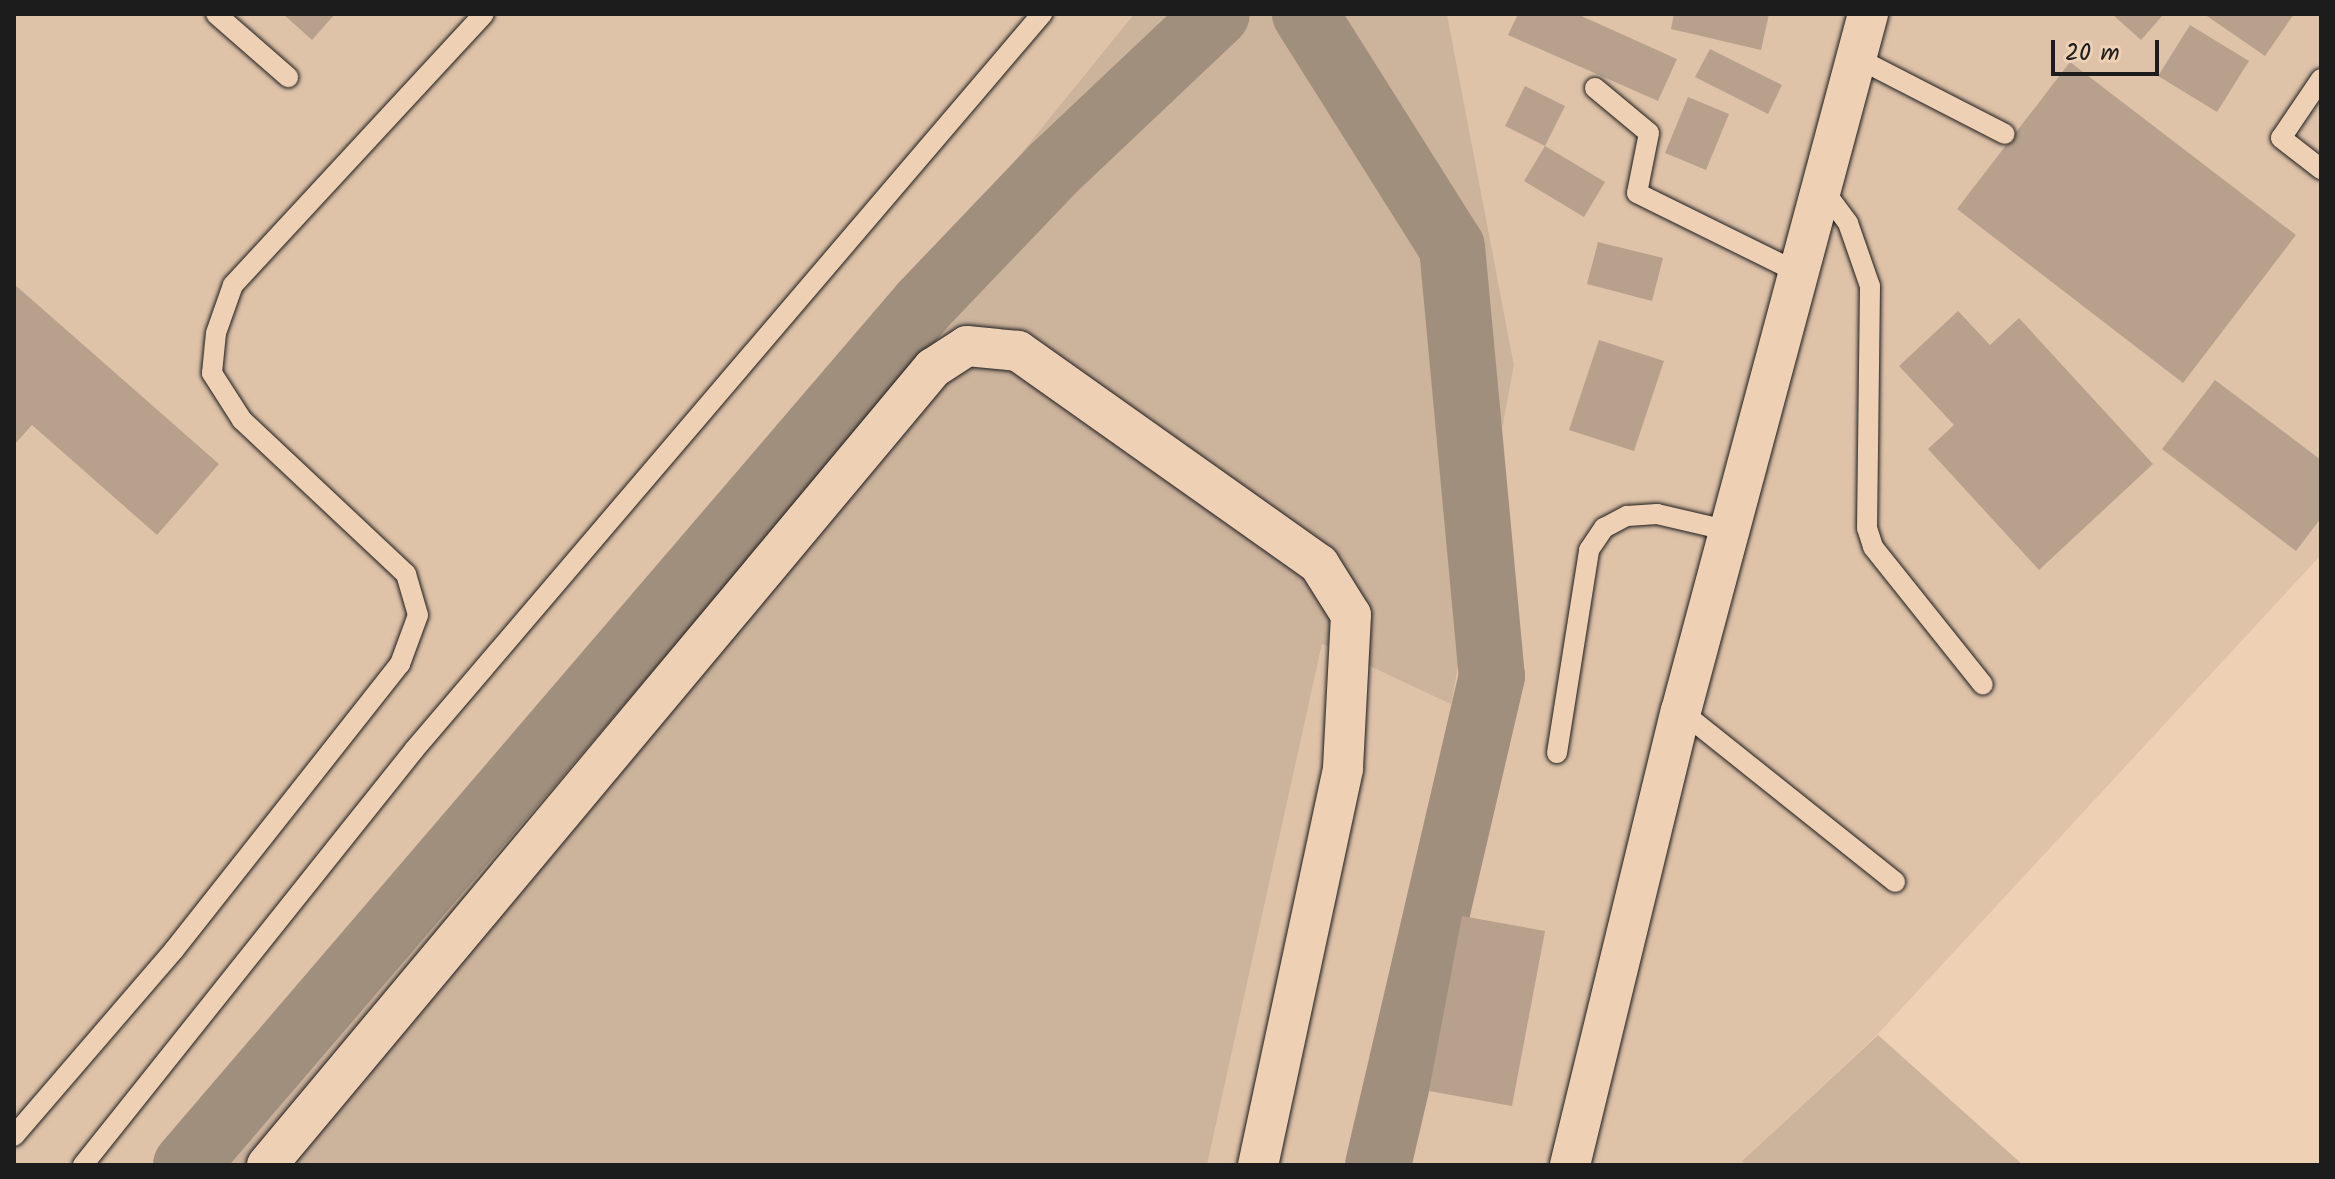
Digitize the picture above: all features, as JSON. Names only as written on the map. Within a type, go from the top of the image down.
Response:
[{"type":"street","points":[[1570,1165],[1681,711],[1801,274],[1868,14]]},
{"type":"street","points":[[267,1165],[933,368],[967,346],[1018,351],[1044,369],[1319,564],[1351,615],[1343,769],[1258,1165]]},
{"type":"lane","points":[[216,14],[288,77]]},
{"type":"lane","points":[[14,1136],[174,950],[400,664],[418,615],[406,574],[242,420],[212,373],[216,333],[233,285],[484,14]]},
{"type":"lane","points":[[83,1165],[414,750],[1042,14]]},
{"type":"lane","points":[[1857,58],[2005,134]]},
{"type":"lane","points":[[2321,79],[2281,138],[2321,169]]},
{"type":"lane","points":[[1595,88],[1649,133],[1637,193],[1801,274]]},
{"type":"lane","points":[[1822,188],[1848,223],[1870,286],[1864,492],[1870,538],[1983,685]]},
{"type":"lane","points":[[1557,753],[1589,550],[1604,528],[1627,516],[1657,514],[1730,531]]},
{"type":"lane","points":[[1681,711],[1895,882]]},
{"type":"shaded area","points":[[14,14],[1134,14],[893,311],[170,1165],[14,1165]]},
{"type":"shaded area","points":[[1134,14],[1447,14],[1514,365],[1451,704],[1322,644],[1207,1165],[170,1165],[893,311]]},
{"type":"shaded area","points":[[1447,14],[2321,14],[2321,555],[1878,1034],[1743,1160],[1746,1165],[1207,1165],[1322,644],[1450,703],[1514,365]]},
{"type":"shaded area","points":[[1878,1035],[2023,1165],[1746,1165],[1742,1161]]},
{"type":"building","points":[[283,14],[335,14],[312,40]]},
{"type":"building","points":[[1518,14],[1577,14],[1677,59],[1658,101],[1508,35]]},
{"type":"building","points":[[1674,14],[1769,14],[1761,50],[1671,29]]},
{"type":"building","points":[[2112,14],[2164,14],[2141,40]]},
{"type":"building","points":[[2204,14],[2294,14],[2265,56]]},
{"type":"building","points":[[2190,25],[2249,61],[2217,112],[2158,76]]},
{"type":"building","points":[[1710,49],[1782,85],[1768,114],[1695,77]]},
{"type":"building","points":[[2070,62],[2296,235],[2183,383],[1957,209]]},
{"type":"building","points":[[1525,86],[1565,106],[1545,146],[1505,126]]},
{"type":"building","points":[[1688,97],[1729,114],[1706,170],[1665,153]]},
{"type":"building","points":[[1545,146],[1605,182],[1584,217],[1524,181]]},
{"type":"building","points":[[1598,242],[1663,258],[1652,301],[1587,284]]},
{"type":"building","points":[[14,284],[219,464],[157,535],[32,425],[14,445]]},
{"type":"building","points":[[1958,311],[1990,345],[2019,318],[2153,464],[2039,570],[1928,449],[1954,425],[1899,366]]},
{"type":"building","points":[[1599,340],[1664,361],[1634,451],[1569,430]]},
{"type":"building","points":[[2215,380],[2321,460],[2321,518],[2296,551],[2162,449]]},
{"type":"building","points":[[1462,916],[1545,931],[1512,1106],[1429,1091]]},
{"type":"waterway","points":[[186,1165],[923,305],[1054,168],[1217,14]]},
{"type":"waterway","points":[[1305,14],[1452,247],[1492,676],[1378,1165]]}]
